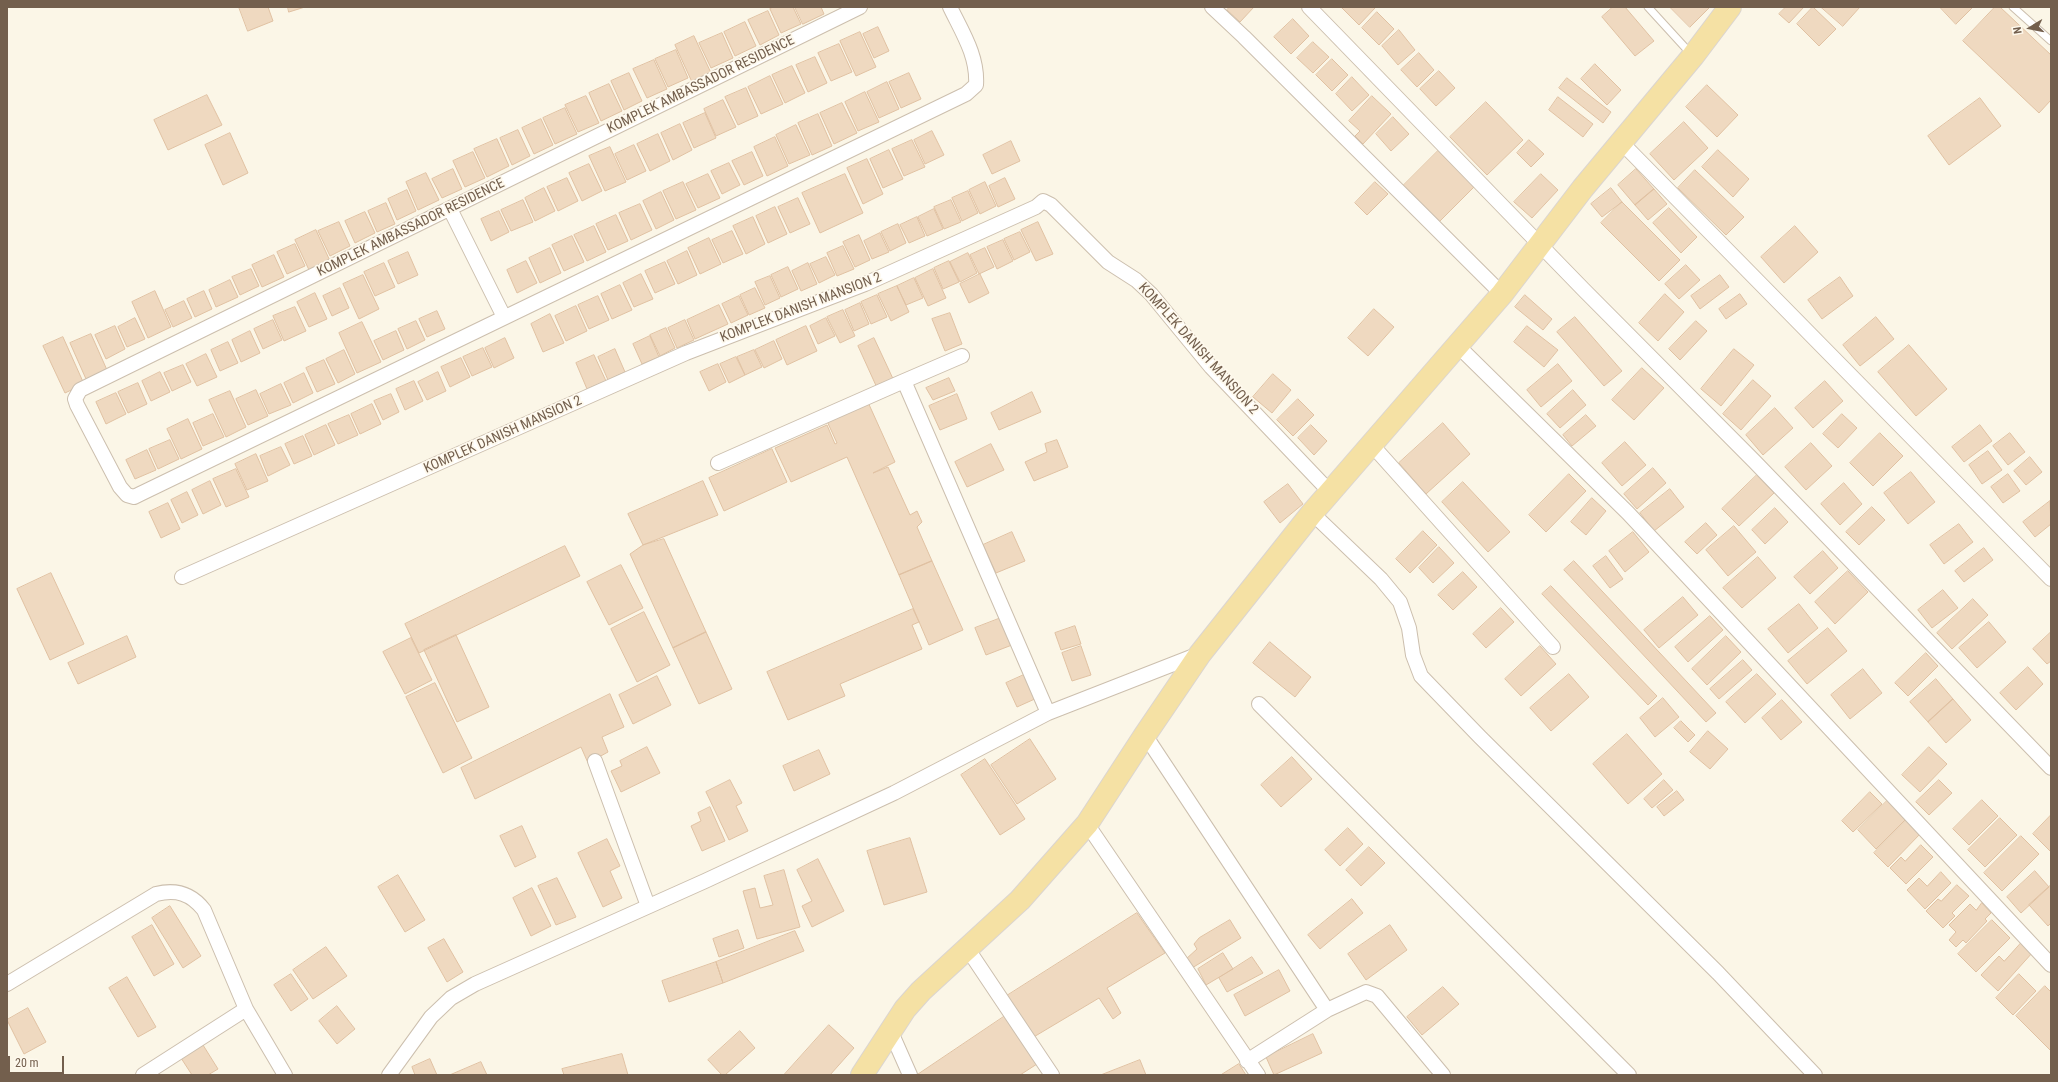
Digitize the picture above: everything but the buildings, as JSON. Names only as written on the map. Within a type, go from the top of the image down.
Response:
[{"type":"main road","points":[[862,1075],[920,991],[1020,900],[1087,824],[1200,654],[1312,513],[1502,294],[1583,188],[1693,56],[1730,7]]},
{"type":"street","name":"KOMPLEK AMBASSADOR RESIDENCE","points":[[504,317],[134,497],[127,495],[120,487],[77,405],[76,399],[80,390],[860,7]]},
{"type":"street","points":[[450,209],[504,317],[966,94],[976,85],[977,72],[973,54],[950,7]]},
{"type":"street","points":[[1212,7],[1244,36],[1502,294]]},
{"type":"street","points":[[1309,7],[1540,245],[1754,461],[2051,768]]},
{"type":"street","points":[[1622,142],[2051,580]]},
{"type":"street","name":"KOMPLEK DANISH MANSION 2","points":[[182,578],[686,352],[865,284],[1036,207],[1043,201],[1051,205],[1108,262],[1136,280],[1151,294],[1211,367],[1330,492]]},
{"type":"street","points":[[1457,345],[1628,513],[2051,965]]},
{"type":"street","points":[[718,463],[962,356]]},
{"type":"street","points":[[904,381],[1048,713]]},
{"type":"street","points":[[1371,444],[1554,647]]},
{"type":"street","points":[[1312,513],[1381,579],[1400,602],[1409,628],[1413,655],[1421,676],[1480,737],[1718,973],[1815,1075]]},
{"type":"street","points":[[389,1075],[431,1017],[451,998],[475,984],[894,793],[1048,713],[1200,654]]},
{"type":"street","points":[[1259,704],[1629,1075]]},
{"type":"street","points":[[1145,735],[1327,1010]]},
{"type":"street","points":[[595,761],[648,906]]},
{"type":"street","points":[[1087,824],[1258,1075]]},
{"type":"street","points":[[7,984],[156,894],[169,891],[184,894],[196,900],[204,910],[246,1009],[285,1075]]},
{"type":"street","points":[[967,948],[1052,1075]]},
{"type":"street","points":[[1247,1060],[1327,1010],[1366,992],[1377,996],[1443,1075]]},
{"type":"street","points":[[143,1075],[157,1071],[246,1009]]},
{"type":"street","points":[[891,1032],[910,1075]]},
{"type":"lane","points":[[1648,7],[1693,56]]},
{"type":"lane","points":[[2013,7],[2051,41]]}]
